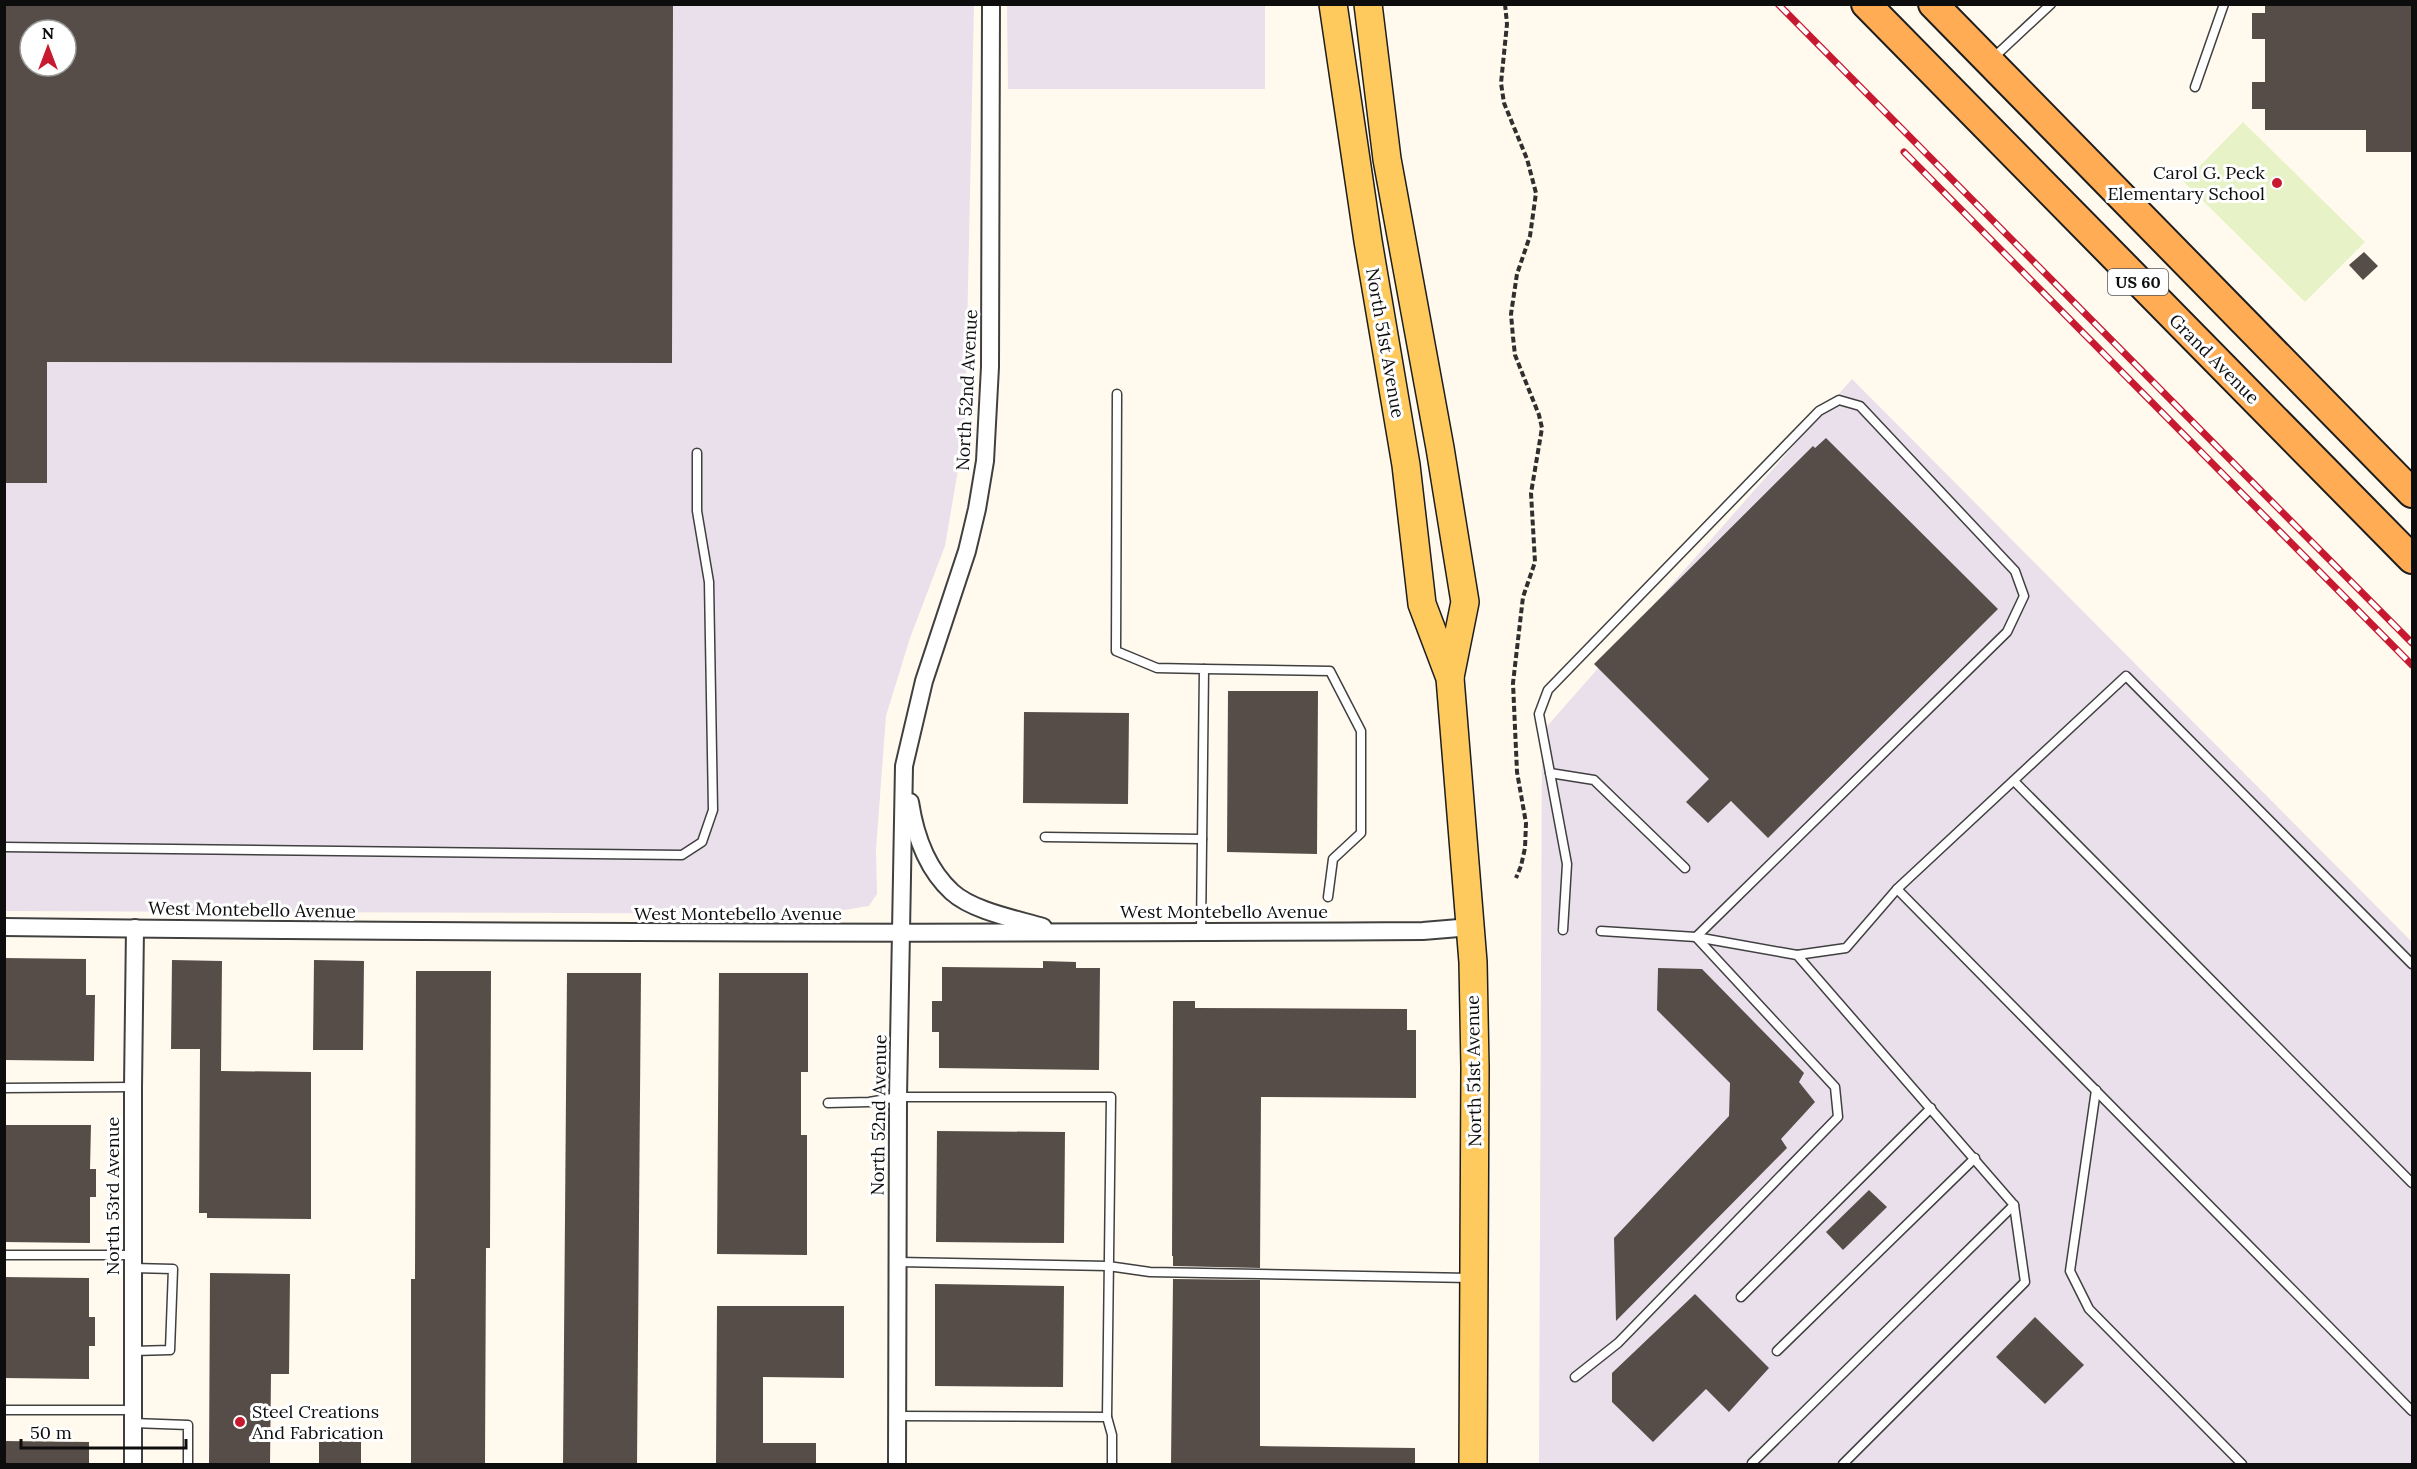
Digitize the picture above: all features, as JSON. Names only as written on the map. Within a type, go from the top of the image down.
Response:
[{"type":"highway","name":"Grand Avenue","points":[[1866,4],[2412,559]]},
{"type":"highway","name":"US 60","points":[[1933,4],[2412,493]]},
{"type":"main road","name":"North 51st Avenue","points":[[1333,4],[1359,187],[1406,465],[1422,604],[1450,678],[1471,927],[1475,1067],[1473,1464]]},
{"type":"main road","name":"North 51st Avenue","points":[[1368,4],[1387,159],[1440,448],[1465,602],[1450,678]]},
{"type":"street","name":"North 52nd Avenue","points":[[897,1464],[898,1097],[904,766],[924,681],[967,551],[985,461],[990,367],[991,4]]},
{"type":"street","name":"North 52nd Avenue","points":[[904,766],[914,830],[931,865],[953,893],[969,903],[997,914],[1059,932]]},
{"type":"street","name":"West Montebello Avenue","points":[[4,927],[901,934],[1423,931],[1471,927]]},
{"type":"street","name":"North 53rd Avenue","points":[[133,1464],[135,928]]},
{"type":"lane","points":[[1989,62],[2051,4]]},
{"type":"lane","points":[[2194,87],[2223,4]]},
{"type":"lane","points":[[1117,394],[1116,651],[1157,668],[1330,671],[1361,730],[1361,833],[1333,859],[1328,897]]},
{"type":"lane","points":[[1563,930],[1566,864],[1539,714],[1548,690],[1819,411],[1839,400],[1860,406],[2015,571],[2024,596],[2007,632],[1696,937]]},
{"type":"lane","points":[[4,847],[682,855],[702,842],[712,810],[709,582],[697,511],[697,453]]},
{"type":"lane","points":[[1201,932],[1204,669]]},
{"type":"lane","points":[[1600,931],[1696,937],[1797,955],[1846,948],[1897,889],[2126,676],[2412,964]]},
{"type":"lane","points":[[1550,773],[1594,780],[1685,868]]},
{"type":"lane","points":[[2014,781],[2412,1183]]},
{"type":"lane","points":[[1045,837],[1202,839]]},
{"type":"lane","points":[[1897,889],[2412,1411]]},
{"type":"lane","points":[[1575,1377],[1618,1343],[1838,1118],[1834,1088],[1696,937]]},
{"type":"lane","points":[[1797,955],[2014,1205],[2025,1282],[1843,1464]]},
{"type":"lane","points":[[4,1088],[133,1087]]},
{"type":"lane","points":[[2096,1090],[2070,1270],[2089,1309],[2242,1464]]},
{"type":"lane","points":[[828,1103],[869,1102],[898,1097],[1111,1097],[1107,1417],[1112,1435],[1112,1464]]},
{"type":"lane","points":[[1741,1296],[1930,1108]]},
{"type":"lane","points":[[1778,1351],[1975,1158]]},
{"type":"lane","points":[[1752,1463],[2014,1205]]},
{"type":"lane","points":[[4,1255],[133,1262],[173,1269],[170,1350],[133,1351]]},
{"type":"lane","points":[[898,1262],[1108,1266],[1150,1272],[1473,1278]]},
{"type":"lane","points":[[4,1410],[133,1417],[188,1425],[188,1464]]},
{"type":"lane","points":[[897,1416],[1107,1417]]},
{"type":"path","points":[[1505,4],[1507,24],[1501,83],[1504,103],[1527,159],[1536,194],[1530,236],[1517,274],[1511,314],[1513,337],[1515,355],[1539,415],[1542,429],[1531,493],[1535,562],[1523,597],[1513,683],[1517,772],[1526,823],[1525,848],[1516,878]]},
{"type":"shaded area","points":[[5,5],[974,5],[965,429],[945,546],[910,638],[886,716],[876,850],[877,894],[869,906],[820,914],[5,911]]},
{"type":"shaded area","points":[[1007,5],[1265,5],[1265,89],[1008,89]]},
{"type":"shaded area","points":[[1852,379],[2412,942],[2412,1464],[1539,1464],[1542,732]]},
{"type":"green space","points":[[2243,122],[2365,242],[2305,302],[2184,182]]},
{"type":"building","points":[[4,4],[673,4],[672,363],[47,362],[47,483],[4,483]]},
{"type":"building","points":[[2265,4],[2412,4],[2412,152],[2366,152],[2366,130],[2265,130],[2265,109],[2252,109],[2252,82],[2265,82],[2265,39],[2252,39],[2252,13],[2265,13]]},
{"type":"building","points":[[2364,252],[2378,266],[2363,280],[2349,265]]},
{"type":"building","points":[[1826,438],[1998,609],[1768,838],[1731,801],[1708,823],[1686,802],[1709,779],[1594,664],[1813,446],[1815,448]]},
{"type":"building","points":[[1228,691],[1318,691],[1317,854],[1227,852]]},
{"type":"building","points":[[1024,712],[1129,713],[1128,804],[1023,803]]},
{"type":"building","points":[[4,958],[86,959],[86,995],[95,995],[94,1061],[4,1060]]},
{"type":"building","points":[[172,960],[222,961],[221,1071],[311,1072],[311,1219],[207,1218],[207,1213],[199,1213],[200,1049],[171,1049]]},
{"type":"building","points":[[314,960],[364,961],[363,1050],[313,1050]]},
{"type":"building","points":[[1043,961],[1076,962],[1076,968],[1100,968],[1099,1070],[939,1068],[939,1032],[932,1032],[932,1001],[942,1001],[942,967],[1043,968]]},
{"type":"building","points":[[1658,968],[1702,969],[1804,1073],[1799,1082],[1815,1102],[1781,1139],[1787,1148],[1616,1321],[1614,1238],[1729,1116],[1730,1083],[1657,1010]]},
{"type":"building","points":[[416,971],[491,971],[490,1248],[486,1248],[485,1464],[411,1464],[411,1279],[415,1279]]},
{"type":"building","points":[[567,973],[641,973],[637,1464],[563,1464]]},
{"type":"building","points":[[719,973],[808,973],[808,1072],[801,1072],[801,1135],[807,1135],[807,1255],[717,1254]]},
{"type":"building","points":[[1173,1001],[1195,1001],[1195,1008],[1407,1009],[1407,1030],[1416,1030],[1416,1098],[1261,1097],[1260,1268],[1173,1266]]},
{"type":"building","points":[[4,1125],[91,1125],[90,1169],[96,1169],[96,1197],[90,1197],[90,1243],[4,1242]]},
{"type":"building","points":[[937,1131],[1065,1132],[1064,1243],[936,1242]]},
{"type":"building","points":[[1869,1190],[1887,1207],[1843,1250],[1826,1232]]},
{"type":"building","points":[[210,1273],[290,1274],[289,1374],[271,1374],[270,1464],[209,1464]]},
{"type":"building","points":[[4,1277],[89,1278],[89,1317],[95,1317],[95,1346],[89,1346],[89,1379],[4,1378]]},
{"type":"building","points":[[1173,1279],[1260,1280],[1260,1446],[1415,1448],[1415,1464],[1171,1464]]},
{"type":"building","points":[[935,1284],[1064,1286],[1063,1387],[935,1386]]},
{"type":"building","points":[[1695,1294],[1769,1368],[1729,1412],[1706,1389],[1653,1442],[1612,1402],[1612,1373]]},
{"type":"building","points":[[717,1306],[844,1306],[844,1378],[763,1377],[763,1443],[816,1443],[816,1464],[716,1464]]},
{"type":"building","points":[[2035,1317],[2084,1365],[2045,1404],[1996,1357]]},
{"type":"building","points":[[319,1440],[361,1440],[361,1464],[319,1464]]},
{"type":"building","points":[[4,1441],[89,1442],[89,1464],[4,1464]]},
{"type":"railway","points":[[1778,4],[2412,643]]},
{"type":"railway","points":[[1904,152],[2412,665]]},
{"type":"place","name":"Carol G. Peck Elementary School","points":[[2277,183]]},
{"type":"place","name":"Steel Creations And Fabrication","points":[[240,1422]]}]
